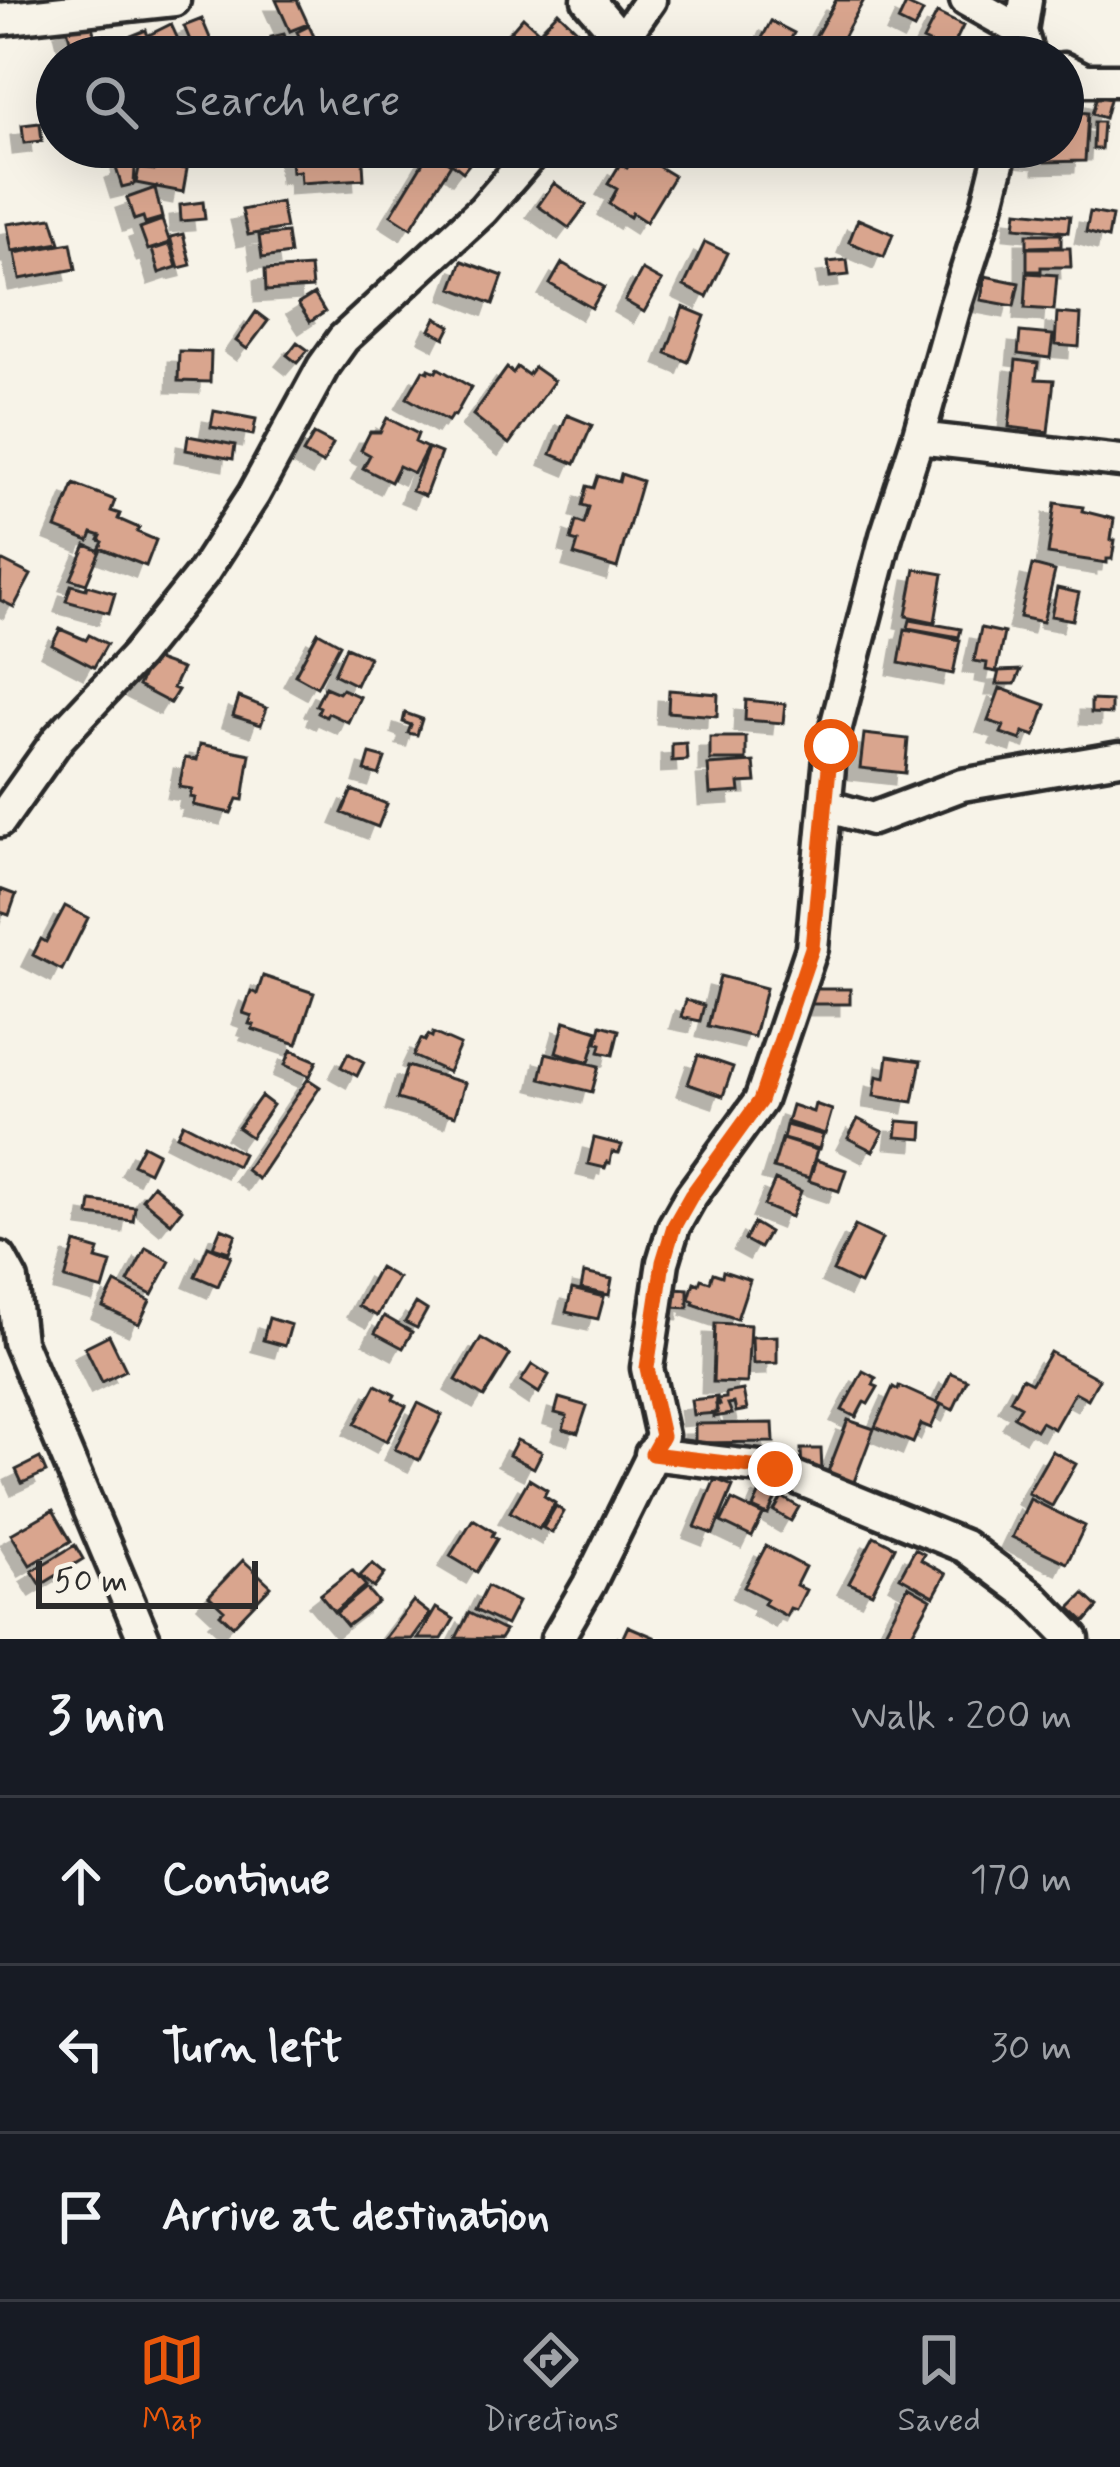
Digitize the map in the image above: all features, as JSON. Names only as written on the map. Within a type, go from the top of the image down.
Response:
[{"type":"street","points":[[0,19],[174,0]]},
{"type":"street","points":[[588,0],[609,36]]},
{"type":"street","points":[[625,36],[650,0]]},
{"type":"street","points":[[966,0],[1023,36]]},
{"type":"street","points":[[1084,80],[1120,80]]},
{"type":"street","points":[[5,803],[203,573],[343,339],[483,210],[520,168]]},
{"type":"street","points":[[557,1639],[589,1585],[662,1436],[647,1368],[663,1262],[674,1226],[760,1101],[812,948],[831,746],[886,536],[996,168]]},
{"type":"street","points":[[919,438],[1120,461]]},
{"type":"street","points":[[826,806],[872,819],[962,784],[1120,758]]},
{"type":"street","points":[[0,1258],[12,1280],[19,1342],[144,1639]]},
{"type":"street","points":[[652,1454],[775,1469],[964,1546],[1030,1596],[1073,1639]]},
{"type":"building","points":[[276,0],[297,0],[308,24],[290,31]]},
{"type":"building","points":[[836,0],[864,0],[844,36],[816,36]]},
{"type":"building","points":[[906,4],[923,12],[914,29],[898,21]]},
{"type":"building","points":[[558,12],[583,36],[549,36],[542,29]]},
{"type":"building","points":[[937,13],[963,26],[958,36],[925,36]]},
{"type":"building","points":[[523,17],[544,36],[506,36]]},
{"type":"building","points":[[90,18],[95,36],[69,36],[66,24]]},
{"type":"building","points":[[202,19],[209,36],[188,36],[184,26]]},
{"type":"building","points":[[771,21],[794,33],[792,36],[763,36]]},
{"type":"building","points":[[171,24],[176,36],[149,36]]},
{"type":"building","points":[[309,26],[314,36],[299,36],[297,32]]},
{"type":"building","points":[[1097,96],[1110,99],[1105,118],[1092,114]]},
{"type":"building","points":[[1084,113],[1088,113],[1084,161]]},
{"type":"building","points":[[1094,122],[1103,122],[1101,149],[1093,149]]},
{"type":"building","points":[[36,123],[36,142],[24,143],[22,125]]},
{"type":"building","points":[[116,168],[135,168],[134,184],[122,187]]},
{"type":"building","points":[[139,168],[187,169],[183,192],[136,183]]},
{"type":"building","points":[[292,168],[363,168],[364,179],[301,183],[300,171],[292,172]]},
{"type":"building","points":[[420,168],[448,168],[411,228],[391,215]]},
{"type":"building","points":[[618,168],[661,168],[674,176],[646,222],[609,204],[617,189],[608,184]]},
{"type":"building","points":[[554,183],[586,205],[569,228],[538,206]]},
{"type":"building","points":[[155,188],[162,218],[145,223],[143,217],[134,220],[127,198]]},
{"type":"building","points":[[203,202],[205,219],[181,221],[180,205]]},
{"type":"building","points":[[281,202],[286,228],[248,235],[242,210]]},
{"type":"building","points":[[1017,211],[1070,216],[1068,232],[1015,227]]},
{"type":"building","points":[[1090,212],[1112,216],[1108,238],[1086,232]]},
{"type":"building","points":[[52,218],[60,243],[12,251],[7,224]]},
{"type":"building","points":[[858,219],[893,234],[884,257],[849,242]]},
{"type":"building","points":[[162,220],[170,243],[148,250],[140,228]]},
{"type":"building","points":[[287,233],[290,254],[262,258],[259,236]]},
{"type":"building","points":[[183,234],[191,265],[179,268],[170,237]]},
{"type":"building","points":[[1027,234],[1061,234],[1061,246],[1027,247]]},
{"type":"building","points":[[705,242],[728,253],[707,297],[684,286]]},
{"type":"building","points":[[71,243],[76,269],[20,279],[15,253]]},
{"type":"building","points":[[170,244],[177,267],[159,273],[152,250]]},
{"type":"building","points":[[1027,248],[1070,248],[1071,267],[1027,271]]},
{"type":"building","points":[[847,260],[849,275],[830,277],[828,262]]},
{"type":"building","points":[[462,261],[503,276],[493,304],[452,288]]},
{"type":"building","points":[[562,263],[604,287],[592,308],[550,284]]},
{"type":"building","points":[[310,267],[312,288],[266,291],[265,270]]},
{"type":"building","points":[[642,270],[662,281],[644,312],[625,301]]},
{"type":"building","points":[[1027,273],[1057,275],[1054,310],[1025,308]]},
{"type":"building","points":[[985,276],[1019,283],[1014,306],[981,300]]},
{"type":"building","points":[[314,294],[325,312],[310,322],[298,304]]},
{"type":"building","points":[[683,307],[705,316],[688,362],[666,353]]},
{"type":"building","points":[[256,312],[268,321],[247,349],[236,341]]},
{"type":"building","points":[[1057,313],[1081,315],[1079,347],[1055,345]]},
{"type":"building","points":[[436,318],[451,326],[445,338],[430,330]]},
{"type":"building","points":[[1020,332],[1053,335],[1050,358],[1018,354]]},
{"type":"building","points":[[297,342],[308,350],[297,363],[287,355]]},
{"type":"building","points":[[179,351],[211,352],[210,382],[178,381]]},
{"type":"building","points":[[1016,360],[1038,363],[1036,379],[1054,380],[1048,432],[1009,427]]},
{"type":"building","points":[[517,367],[528,375],[534,367],[554,381],[509,444],[473,415],[507,368],[513,373]]},
{"type":"building","points":[[438,368],[471,387],[448,421],[407,398],[423,370],[436,372]]},
{"type":"building","points":[[214,411],[256,419],[253,435],[211,427]]},
{"type":"building","points":[[567,415],[592,425],[575,464],[551,454]]},
{"type":"building","points":[[387,418],[418,434],[415,442],[427,448],[414,473],[399,466],[391,482],[363,468],[370,455],[361,450],[370,432],[380,432]]},
{"type":"building","points":[[314,434],[333,444],[323,464],[303,453]]},
{"type":"building","points":[[188,436],[235,445],[233,459],[186,450]]},
{"type":"building","points":[[428,448],[441,453],[425,496],[412,491]]},
{"type":"building","points":[[621,474],[642,481],[617,568],[574,555],[578,542],[571,540],[576,521],[584,524],[589,507],[582,505],[587,486],[594,488],[598,476],[619,482]]},
{"type":"building","points":[[74,484],[115,500],[111,511],[120,514],[118,519],[156,540],[146,566],[100,548],[101,536],[92,533],[89,541],[56,528]]},
{"type":"building","points":[[1055,503],[1114,519],[1112,559],[1107,563],[1048,554]]},
{"type":"building","points":[[86,545],[100,551],[86,584],[71,579]]},
{"type":"building","points":[[1,560],[31,575],[14,607],[0,600]]},
{"type":"building","points":[[1032,565],[1055,571],[1043,622],[1020,617]]},
{"type":"building","points":[[915,569],[943,574],[935,622],[906,616]]},
{"type":"building","points":[[71,585],[115,593],[109,613],[66,601]]},
{"type":"building","points":[[1057,588],[1079,593],[1073,620],[1051,616]]},
{"type":"building","points":[[910,620],[961,629],[959,637],[908,628]]},
{"type":"building","points":[[981,628],[1004,633],[996,672],[986,670],[987,663],[974,661]]},
{"type":"building","points":[[60,629],[107,644],[94,667],[52,645]]},
{"type":"building","points":[[905,629],[960,640],[953,674],[899,663]]},
{"type":"building","points":[[318,632],[340,644],[317,687],[295,675]]},
{"type":"building","points":[[346,647],[369,657],[356,685],[334,674]]},
{"type":"building","points":[[151,658],[182,669],[170,703],[138,686]]},
{"type":"building","points":[[1021,670],[1015,684],[996,684],[999,671]]},
{"type":"building","points":[[325,687],[360,697],[348,722],[318,713],[316,705]]},
{"type":"building","points":[[1000,688],[1046,705],[1035,736],[1023,732],[1021,740],[1001,733],[1004,726],[988,721]]},
{"type":"building","points":[[669,690],[718,694],[717,716],[668,712]]},
{"type":"building","points":[[239,697],[267,708],[261,725],[233,716]]},
{"type":"building","points":[[746,700],[785,704],[783,723],[745,720]]},
{"type":"building","points":[[1091,700],[1111,701],[1111,714],[1091,713]]},
{"type":"building","points":[[405,713],[422,719],[417,735],[408,733],[411,725],[403,722]]},
{"type":"building","points":[[864,734],[908,739],[905,773],[860,768]]},
{"type":"building","points":[[710,737],[746,737],[746,760],[710,760]]},
{"type":"building","points":[[686,743],[687,760],[672,761],[672,744]]},
{"type":"building","points":[[200,744],[250,754],[243,800],[237,799],[231,813],[193,805],[192,789],[179,787],[185,758],[197,760]]},
{"type":"building","points":[[370,754],[385,758],[379,775],[365,771]]},
{"type":"building","points":[[754,762],[756,782],[739,783],[740,792],[710,794],[708,765]]},
{"type":"building","points":[[352,790],[387,804],[378,827],[342,813]]},
{"type":"building","points":[[0,889],[16,895],[9,915],[0,912]]},
{"type":"building","points":[[65,906],[88,918],[62,970],[33,955],[41,939],[46,942]]},
{"type":"building","points":[[263,976],[314,993],[297,1044],[252,1029],[252,1016],[243,1013]]},
{"type":"building","points":[[720,976],[766,988],[754,1037],[708,1026]]},
{"type":"building","points":[[812,989],[850,989],[850,1004],[812,1004]]},
{"type":"building","points":[[686,1000],[704,1005],[700,1021],[681,1017]]},
{"type":"building","points":[[565,1021],[598,1031],[589,1062],[556,1052]]},
{"type":"building","points":[[601,1025],[619,1030],[613,1055],[599,1052]]},
{"type":"building","points":[[433,1033],[460,1045],[448,1072],[413,1056],[421,1039]]},
{"type":"building","points":[[291,1050],[317,1061],[310,1076],[285,1065]]},
{"type":"building","points":[[348,1053],[364,1062],[357,1076],[341,1067]]},
{"type":"building","points":[[546,1053],[599,1066],[592,1092],[540,1079]]},
{"type":"building","points":[[698,1055],[733,1067],[723,1096],[688,1084]]},
{"type":"building","points":[[888,1056],[921,1061],[913,1102],[874,1096],[877,1076],[885,1078]]},
{"type":"building","points":[[407,1066],[465,1083],[455,1116],[397,1099]]},
{"type":"building","points":[[308,1079],[320,1087],[258,1179],[246,1170]]},
{"type":"building","points":[[261,1096],[273,1105],[251,1137],[238,1128]]},
{"type":"building","points":[[815,1104],[832,1110],[825,1134],[787,1122],[792,1105],[813,1112]]},
{"type":"building","points":[[858,1119],[883,1132],[873,1151],[848,1138]]},
{"type":"building","points":[[898,1121],[923,1123],[922,1139],[896,1137]]},
{"type":"building","points":[[183,1123],[243,1154],[237,1166],[177,1135]]},
{"type":"building","points":[[786,1125],[823,1135],[819,1149],[783,1139]]},
{"type":"building","points":[[594,1138],[622,1145],[619,1153],[612,1152],[605,1168],[588,1164]]},
{"type":"building","points":[[782,1139],[817,1150],[809,1178],[773,1168]]},
{"type":"building","points":[[143,1145],[158,1153],[149,1172],[133,1164]]},
{"type":"building","points":[[816,1160],[846,1170],[839,1191],[809,1181]]},
{"type":"building","points":[[775,1180],[801,1191],[791,1217],[764,1206]]},
{"type":"building","points":[[153,1185],[182,1209],[171,1223],[142,1199]]},
{"type":"building","points":[[91,1201],[135,1207],[133,1221],[89,1215]]},
{"type":"building","points":[[754,1223],[769,1232],[760,1248],[745,1240]]},
{"type":"building","points":[[855,1226],[882,1239],[860,1284],[833,1271]]},
{"type":"building","points":[[221,1228],[236,1234],[229,1252],[213,1247]]},
{"type":"building","points":[[75,1243],[99,1250],[96,1259],[111,1263],[103,1290],[65,1279]]},
{"type":"building","points":[[208,1246],[231,1256],[218,1286],[195,1276]]},
{"type":"building","points":[[146,1248],[170,1261],[152,1295],[128,1282]]},
{"type":"building","points":[[379,1267],[398,1278],[377,1316],[358,1306]]},
{"type":"building","points":[[723,1271],[750,1280],[737,1319],[689,1299],[694,1282],[710,1282],[713,1273],[722,1276]]},
{"type":"building","points":[[584,1273],[612,1279],[609,1295],[581,1289]]},
{"type":"building","points":[[115,1283],[150,1301],[139,1324],[103,1307]]},
{"type":"building","points":[[673,1288],[688,1289],[688,1308],[672,1307]]},
{"type":"building","points":[[572,1289],[604,1297],[598,1319],[566,1312]]},
{"type":"building","points":[[416,1303],[427,1310],[417,1328],[405,1322]]},
{"type":"building","points":[[384,1316],[412,1332],[403,1348],[375,1333]]},
{"type":"building","points":[[269,1318],[291,1325],[285,1346],[263,1340]]},
{"type":"building","points":[[715,1323],[750,1325],[747,1383],[713,1382]]},
{"type":"building","points":[[109,1335],[126,1370],[102,1382],[85,1347]]},
{"type":"building","points":[[777,1336],[777,1363],[753,1364],[752,1337]]},
{"type":"building","points":[[481,1338],[510,1355],[484,1397],[456,1380]]},
{"type":"building","points":[[1050,1352],[1099,1379],[1088,1399],[1075,1392],[1054,1429],[1041,1422],[1036,1430],[1014,1417],[1021,1406],[1010,1400],[1022,1378],[1032,1383]]},
{"type":"building","points":[[532,1364],[549,1375],[539,1393],[521,1381]]},
{"type":"building","points":[[863,1371],[876,1378],[873,1385],[878,1387],[856,1417],[842,1410]]},
{"type":"building","points":[[951,1373],[967,1380],[953,1410],[937,1402]]},
{"type":"building","points":[[376,1385],[406,1406],[387,1441],[355,1424]]},
{"type":"building","points":[[899,1386],[941,1405],[931,1428],[921,1424],[913,1443],[875,1427],[893,1387],[898,1390]]},
{"type":"building","points":[[743,1390],[747,1410],[736,1412],[734,1403],[728,1404],[732,1414],[714,1417],[718,1399]]},
{"type":"building","points":[[717,1397],[716,1413],[693,1415],[691,1400]]},
{"type":"building","points":[[559,1398],[587,1406],[578,1433],[563,1429],[567,1416],[555,1413]]},
{"type":"building","points":[[418,1403],[442,1415],[419,1460],[395,1449]]},
{"type":"building","points":[[848,1420],[874,1429],[852,1487],[826,1477]]},
{"type":"building","points":[[773,1423],[774,1442],[695,1443],[695,1424]]},
{"type":"building","points":[[517,1440],[542,1452],[534,1468],[509,1455]]},
{"type":"building","points":[[801,1449],[821,1449],[822,1471],[802,1471]]},
{"type":"building","points":[[1052,1451],[1076,1464],[1052,1506],[1028,1493]]},
{"type":"building","points":[[40,1458],[46,1472],[22,1483],[16,1470]]},
{"type":"building","points":[[529,1479],[547,1490],[544,1496],[555,1503],[539,1529],[510,1512]]},
{"type":"building","points":[[715,1479],[733,1486],[713,1534],[695,1527]]},
{"type":"building","points":[[764,1484],[779,1491],[768,1515],[753,1508]]},
{"type":"building","points":[[782,1497],[799,1507],[791,1521],[774,1511]]},
{"type":"building","points":[[1030,1499],[1085,1526],[1067,1563],[1012,1537]]},
{"type":"building","points":[[732,1500],[763,1515],[752,1537],[721,1522]]},
{"type":"building","points":[[556,1506],[564,1512],[552,1533],[543,1528]]},
{"type":"building","points":[[53,1510],[71,1541],[30,1565],[11,1534]]},
{"type":"building","points":[[473,1519],[497,1539],[477,1572],[450,1556]]},
{"type":"building","points":[[874,1536],[895,1547],[872,1593],[849,1583]]},
{"type":"building","points":[[75,1545],[83,1559],[41,1585],[32,1571]]},
{"type":"building","points":[[766,1546],[805,1567],[796,1585],[806,1590],[796,1610],[790,1608],[786,1616],[744,1587]]},
{"type":"building","points":[[915,1549],[924,1554],[921,1560],[946,1574],[934,1596],[900,1577]]},
{"type":"building","points":[[243,1560],[271,1586],[233,1626],[209,1596]]},
{"type":"building","points":[[372,1563],[385,1574],[374,1588],[360,1576]]},
{"type":"building","points":[[352,1570],[366,1586],[334,1612],[320,1595]]},
{"type":"building","points":[[487,1586],[518,1602],[506,1625],[475,1610]]},
{"type":"building","points":[[908,1586],[931,1599],[909,1639],[881,1639]]},
{"type":"building","points":[[366,1588],[378,1602],[347,1626],[336,1613]]},
{"type":"building","points":[[1084,1594],[1098,1607],[1085,1622],[1070,1608]]},
{"type":"building","points":[[413,1601],[430,1614],[412,1639],[384,1639]]},
{"type":"building","points":[[436,1608],[454,1619],[442,1639],[418,1639]]},
{"type":"building","points":[[469,1613],[505,1631],[500,1639],[456,1638]]},
{"type":"building","points":[[628,1626],[654,1637],[622,1639]]},
{"type":"route","points":[[775,1469],[652,1454],[662,1436],[647,1368],[663,1262],[674,1226],[760,1101],[812,948],[831,746]]}]
